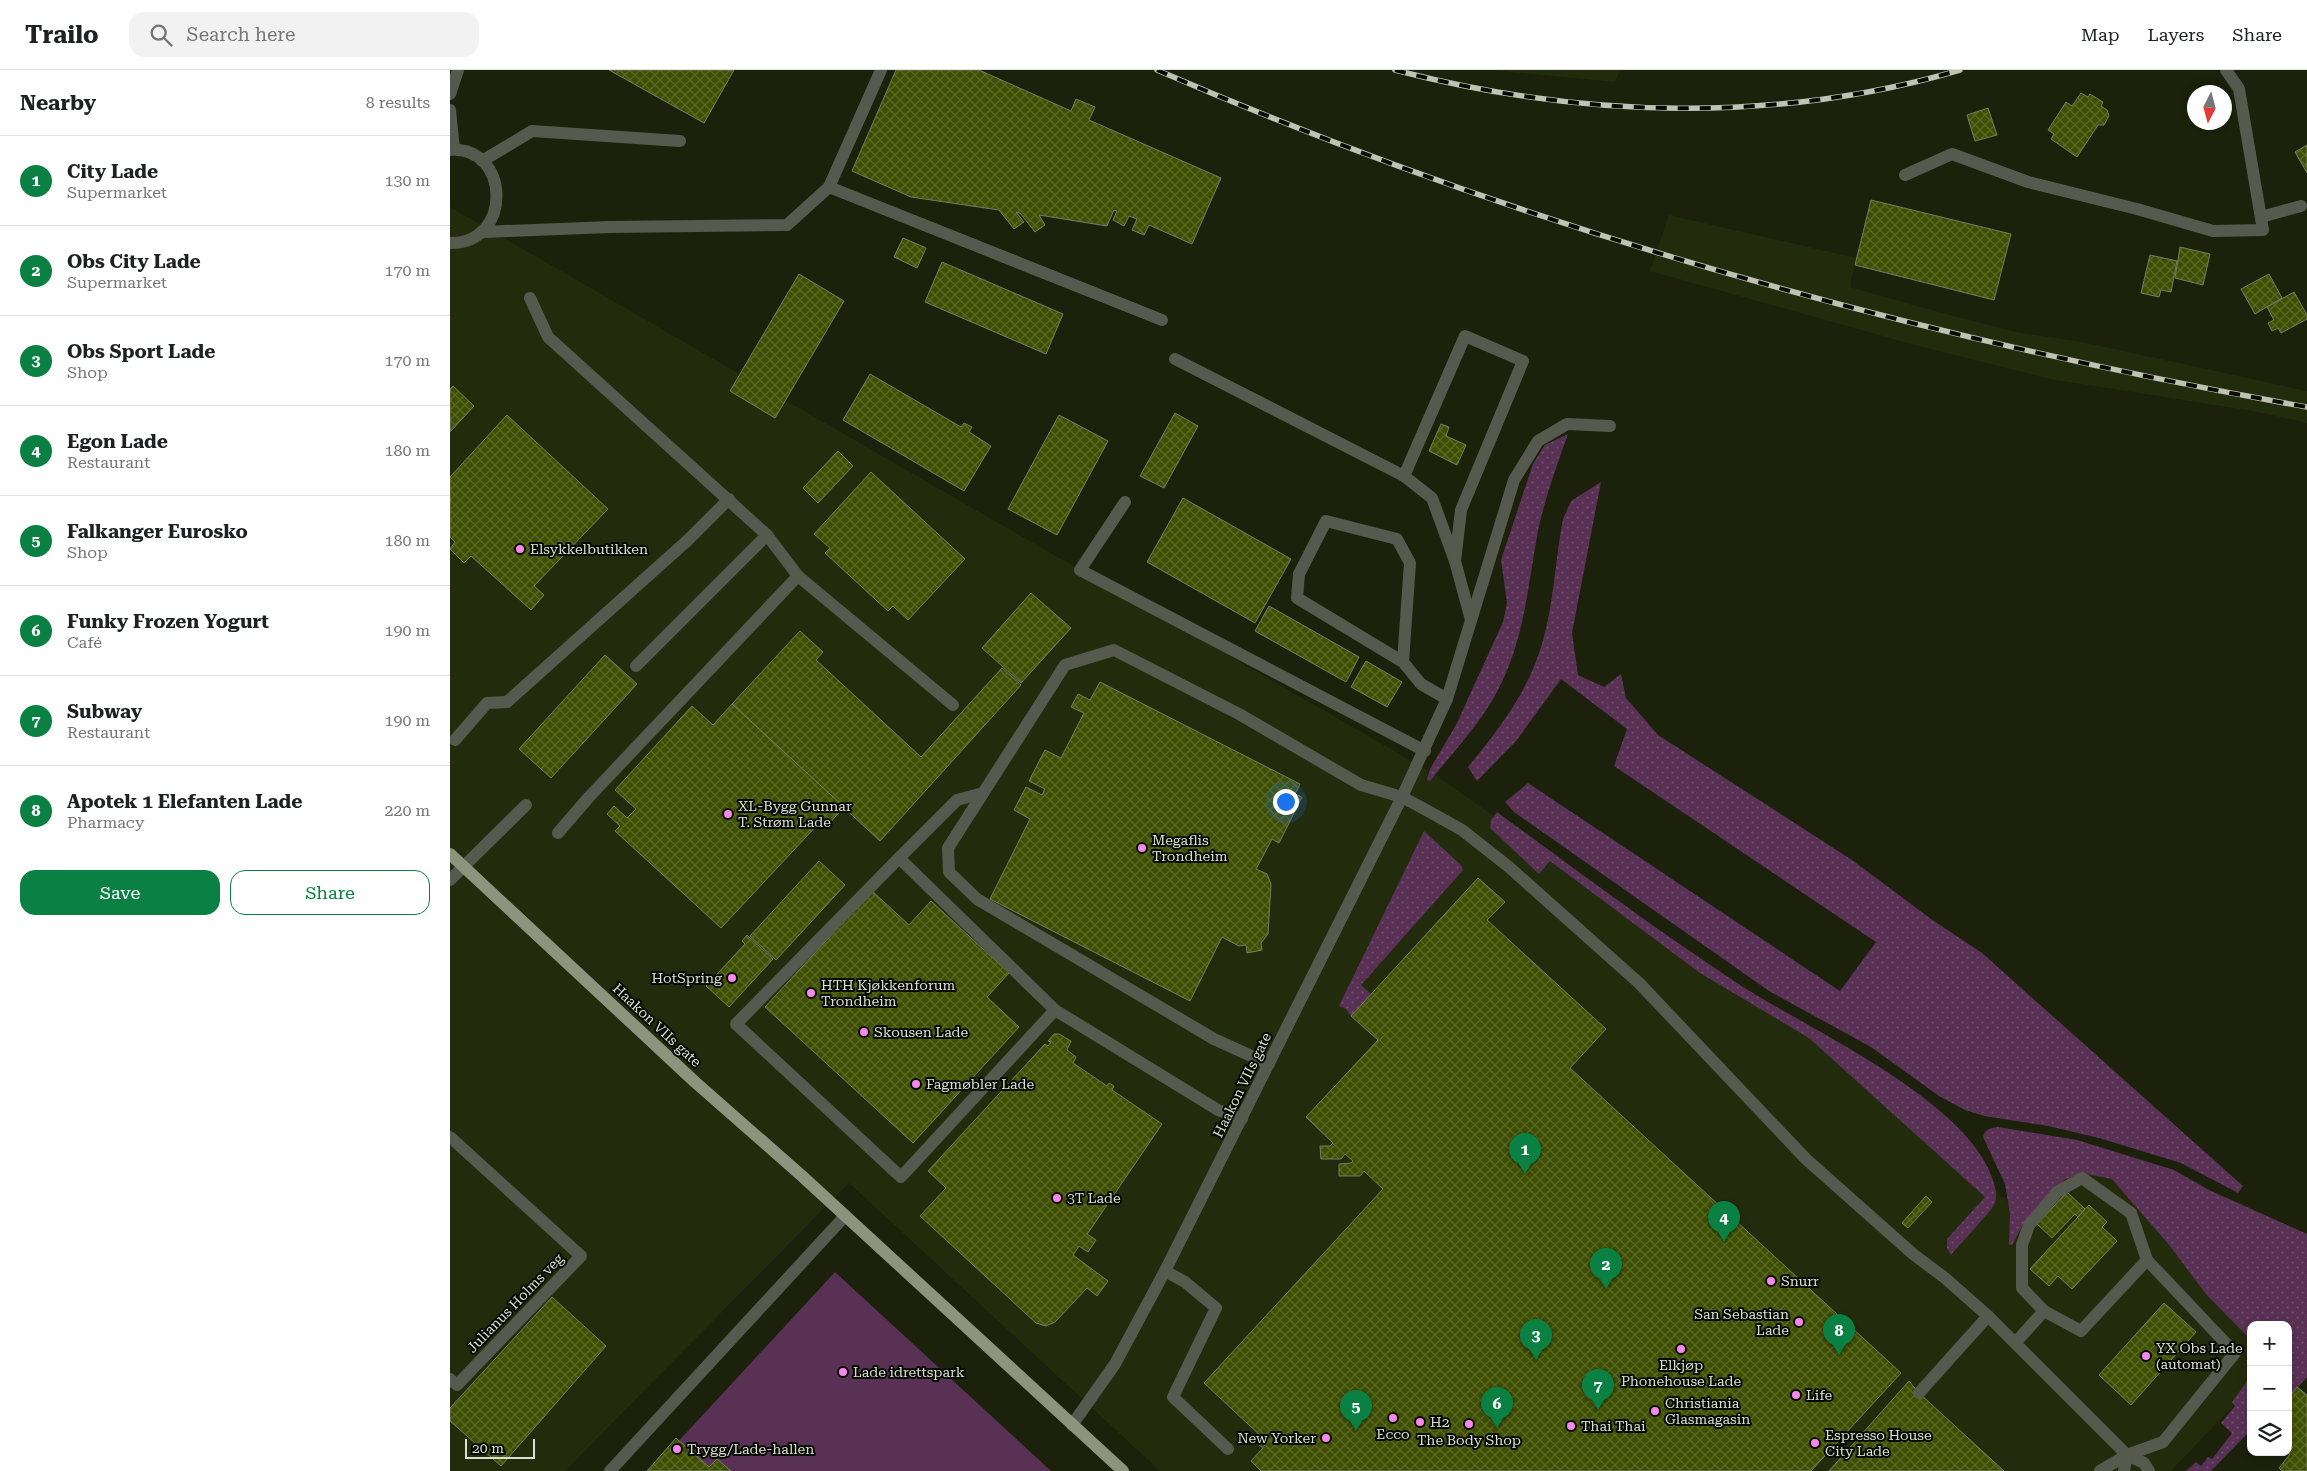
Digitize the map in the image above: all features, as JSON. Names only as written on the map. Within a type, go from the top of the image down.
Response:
[{"type":"main road","name":"Haakon VIIs gate","points":[[450,854],[695,1082],[845,1216],[1123,1471]]},
{"type":"street","points":[[450,94],[458,70]]},
{"type":"street","points":[[482,232],[610,226],[787,224],[829,187],[881,70]]},
{"type":"street","points":[[2226,70],[2239,89],[2262,223]]},
{"type":"street","points":[[450,110],[452,149],[469,153],[482,161],[492,173],[497,189],[497,204],[492,220],[482,232],[470,240],[450,243]]},
{"type":"street","points":[[482,161],[532,131],[680,141]]},
{"type":"street","points":[[1905,175],[1952,154],[2028,182],[2137,209],[2213,231],[2262,223],[2301,206]]},
{"type":"street","points":[[829,187],[1162,320]]},
{"type":"street","points":[[530,298],[548,337],[767,535],[798,576],[953,705]]},
{"type":"street","points":[[1404,476],[1466,336],[1523,361],[1461,510],[1455,561]]},
{"type":"street","points":[[1175,359],[1404,476],[1432,498],[1455,561],[1470,620]]},
{"type":"street","name":"Haakon VIIs gate","points":[[1072,1424],[1115,1364],[1165,1271],[1425,751],[1447,700],[1514,480],[1538,441],[1567,424],[1610,426]]},
{"type":"street","points":[[455,740],[487,703],[507,702],[688,540],[729,499]]},
{"type":"street","points":[[1125,502],[1080,570],[1425,751]]},
{"type":"street","points":[[1403,662],[1410,563],[1397,539],[1326,521],[1300,574],[1297,598],[1403,662],[1421,684],[1447,700]]},
{"type":"street","points":[[636,666],[767,535]]},
{"type":"street","points":[[558,833],[589,797],[798,576]]},
{"type":"street","points":[[1269,1064],[1214,1039],[977,899],[949,872],[948,848],[1065,665],[1114,650],[1239,714],[1361,785],[1402,797],[1462,830],[1509,866],[1639,983],[1806,1159],[1988,1316],[2127,1455],[2144,1463],[2149,1471]]},
{"type":"street","points":[[983,793],[957,800],[736,1024],[901,1176],[1055,1010]]},
{"type":"street","points":[[450,880],[526,805]]},
{"type":"street","points":[[899,858],[1055,1010],[1218,1110],[1242,1120]]},
{"type":"street","name":"Julianus Holms veg","points":[[450,1137],[581,1256],[457,1385],[450,1379]]},
{"type":"street","points":[[2100,1471],[2127,1455],[2163,1442],[2235,1353],[2147,1260],[2131,1212],[2082,1178],[2057,1192],[2029,1226],[2022,1245],[2022,1288],[2044,1310],[2081,1331],[2147,1260]]},
{"type":"street","points":[[610,1471],[845,1216]]},
{"type":"street","points":[[1165,1271],[1185,1282],[1216,1308],[1173,1397],[1228,1449]]},
{"type":"street","points":[[2016,1342],[2044,1310]]},
{"type":"street","points":[[1919,1393],[1988,1316]]},
{"type":"street","points":[[2124,1471],[2127,1455]]},
{"type":"shaded area","points":[[1491,70],[1620,70],[1615,82]]},
{"type":"shaded area","points":[[450,207],[1429,771],[1818,1040],[2008,1202],[2100,1159],[2247,1321],[2247,1391],[2171,1471],[1160,1471],[849,1183],[565,1471],[450,1471]]},
{"type":"shaded area","points":[[1669,215],[1856,258],[1850,287],[1920,307],[2016,332],[2082,342],[2307,391],[2307,423],[2253,411],[2050,379],[1922,347],[1650,271]]},
{"type":"shaded area","points":[[1568,434],[1543,510],[1520,631],[1508,668],[1493,699],[1477,724],[1430,781],[1427,780],[1430,769],[1456,725],[1503,622],[1507,603],[1501,560],[1533,464],[1545,445]]},
{"type":"shaded area","points":[[1601,482],[1572,633],[1578,675],[1604,687],[1621,674],[1626,698],[1658,735],[1852,860],[1931,919],[1982,953],[2243,1186],[2238,1193],[2181,1163],[2099,1138],[2048,1126],[1984,1116],[1965,1110],[1939,1096],[1871,1047],[1769,991],[1514,812],[1505,802],[1528,783],[1840,991],[1876,942],[1614,766],[1627,729],[1561,679],[1516,741],[1477,781],[1468,767],[1491,738],[1521,694],[1542,644],[1552,598],[1563,519],[1571,501]]},
{"type":"shaded area","points":[[1497,812],[1706,963],[1887,1072],[1926,1100],[1959,1129],[1984,1160],[1996,1192],[1996,1198],[1988,1213],[1951,1255],[1947,1248],[1947,1239],[1985,1197],[1809,1038],[1700,973],[1550,861],[1539,874],[1490,828],[1491,820]]},
{"type":"shaded area","points":[[1424,831],[1461,865],[1463,870],[1361,985],[1371,994],[1351,1016],[1346,1009],[1339,1006]]},
{"type":"shaded area","points":[[1998,1127],[2077,1140],[2174,1170],[2209,1190],[2307,1234],[2307,1377],[2292,1394],[2292,1321],[2247,1321],[2247,1336],[2205,1293],[2170,1246],[2112,1179],[2081,1173],[2064,1180],[2025,1221],[2012,1245],[2009,1245],[2010,1214],[2005,1184],[1983,1137],[1988,1129]]},
{"type":"shaded area","name":"Lade idrettspark","points":[[835,1272],[1051,1471],[651,1471]]},
{"type":"shaded area","points":[[2247,1381],[2247,1434],[2211,1471],[2186,1471],[2196,1462],[2201,1466],[2208,1457],[2212,1459],[2232,1433],[2221,1423],[2235,1406],[2232,1402]]},
{"type":"building","points":[[609,70],[734,70],[704,123]]},
{"type":"building","points":[[896,70],[979,70],[1071,111],[1076,99],[1095,107],[1089,120],[1221,178],[1192,244],[1149,225],[1144,235],[1132,230],[1137,219],[1129,216],[1124,226],[1113,220],[1117,211],[1114,210],[1107,226],[1039,215],[1045,225],[1035,232],[1020,213],[1016,212],[1024,222],[1014,229],[999,210],[911,197],[852,171]]},
{"type":"building","points":[[2081,93],[2088,97],[2090,94],[2103,102],[2101,106],[2107,110],[2109,116],[2104,125],[2098,125],[2077,157],[2051,139],[2054,134],[2048,130],[2066,102],[2072,106]]},
{"type":"building","points":[[1988,108],[1997,135],[1975,141],[1967,115]]},
{"type":"building","points":[[2307,145],[2307,173],[2295,152]]},
{"type":"building","points":[[1871,200],[2011,234],[1994,300],[1855,265]]},
{"type":"building","points":[[903,238],[926,248],[917,268],[894,257]]},
{"type":"building","points":[[2180,247],[2210,254],[2203,285],[2175,278]]},
{"type":"building","points":[[2150,255],[2177,261],[2171,292],[2161,290],[2159,297],[2141,293]]},
{"type":"building","points":[[942,262],[1063,314],[1046,354],[925,302]]},
{"type":"building","points":[[799,274],[844,301],[775,418],[730,391]]},
{"type":"building","points":[[2269,274],[2282,298],[2255,314],[2241,289]]},
{"type":"building","points":[[2294,292],[2307,315],[2307,319],[2281,333],[2278,328],[2272,331],[2268,323],[2274,320],[2267,307]]},
{"type":"building","points":[[870,374],[961,427],[964,423],[972,427],[969,432],[991,446],[964,491],[843,420]]},
{"type":"building","points":[[453,386],[474,406],[450,432],[450,389]]},
{"type":"building","points":[[1175,413],[1198,426],[1164,488],[1140,476]]},
{"type":"building","points":[[507,415],[608,509],[534,586],[544,595],[531,610],[471,556],[464,563],[450,549],[455,542],[450,537],[450,477]]},
{"type":"building","points":[[1059,415],[1108,441],[1057,535],[1008,509]]},
{"type":"building","points":[[1441,424],[1449,427],[1446,436],[1466,445],[1457,465],[1429,451]]},
{"type":"building","points":[[838,451],[853,466],[818,503],[803,488]]},
{"type":"building","points":[[871,472],[965,559],[908,620],[893,606],[888,611],[825,553],[830,548],[814,534]]},
{"type":"building","points":[[1183,498],[1291,559],[1255,623],[1147,562]]},
{"type":"building","points":[[1031,593],[1071,628],[1021,683],[982,648]]},
{"type":"building","points":[[1269,606],[1359,657],[1346,682],[1255,631]]},
{"type":"building","points":[[800,631],[823,652],[816,660],[921,757],[1002,668],[1021,685],[880,841],[732,704]]},
{"type":"building","points":[[605,655],[637,684],[551,778],[519,749]]},
{"type":"building","points":[[1366,661],[1402,682],[1387,707],[1351,687]]},
{"type":"building","points":[[1100,682],[1300,784],[1295,794],[1302,797],[1279,843],[1272,839],[1256,869],[1267,874],[1271,884],[1268,934],[1261,943],[1262,950],[1247,953],[1246,945],[1239,946],[1222,937],[1190,1001],[990,899],[1030,819],[1014,810],[1026,787],[1042,795],[1045,789],[1029,781],[1045,750],[1061,758],[1084,713],[1071,707],[1078,694],[1090,700]]},
{"type":"building","points":[[732,704],[844,807],[827,826],[821,821],[721,928],[615,831],[620,826],[607,814],[614,806],[627,818],[636,809],[615,790],[692,706],[713,725]]},
{"type":"building","points":[[819,861],[845,885],[776,960],[750,936]]},
{"type":"building","points":[[1478,878],[1505,902],[1487,920],[1606,1029],[1570,1068],[1901,1373],[1811,1471],[1261,1471],[1251,1461],[1263,1448],[1258,1444],[1263,1438],[1204,1383],[1383,1189],[1364,1171],[1360,1176],[1339,1176],[1339,1164],[1351,1163],[1353,1161],[1345,1154],[1341,1159],[1321,1159],[1320,1146],[1330,1146],[1333,1143],[1306,1117],[1378,1040],[1351,1016]]},
{"type":"building","points":[[872,891],[909,925],[931,901],[1009,973],[987,997],[1019,1027],[913,1143],[765,1007]]},
{"type":"building","points":[[747,935],[773,959],[729,1007],[706,986],[745,944],[742,941]]},
{"type":"building","points":[[1054,1034],[1059,1034],[1071,1041],[1067,1050],[1076,1057],[1073,1063],[1107,1086],[1109,1083],[1114,1086],[1112,1090],[1162,1124],[1087,1234],[1096,1240],[1088,1252],[1079,1246],[1073,1255],[1108,1281],[1097,1296],[1087,1288],[1055,1322],[1046,1326],[1036,1323],[920,1216],[946,1188],[928,1171],[1045,1044],[1048,1046],[1051,1042],[1048,1041]]},
{"type":"building","points":[[2067,1192],[2085,1209],[2078,1217],[2075,1214],[2052,1238],[2037,1224]]},
{"type":"building","points":[[1926,1196],[1932,1202],[1908,1228],[1902,1223]]},
{"type":"building","points":[[2089,1205],[2107,1222],[2102,1227],[2117,1241],[2072,1289],[2058,1276],[2049,1286],[2030,1269]]},
{"type":"building","points":[[552,1297],[606,1346],[501,1466],[450,1421],[450,1408]]},
{"type":"building","points":[[2164,1303],[2196,1332],[2131,1405],[2099,1375]]},
{"type":"building","points":[[1909,1381],[1919,1393],[2004,1471],[1829,1471]]},
{"type":"building","points":[[2297,1387],[2307,1395],[2307,1471],[2282,1471],[2279,1468],[2288,1456],[2292,1456],[2292,1394]]},
{"type":"building","name":"Trygg/Lade-hallen","points":[[676,1438],[709,1467],[717,1459],[731,1471],[647,1471]]},
{"type":"railway","points":[[1157,70],[1296,127],[1437,180],[1579,228],[1722,272],[1867,312],[2013,347],[2160,379],[2307,407]]},
{"type":"railway","points":[[1395,70],[1465,86],[1535,98],[1607,105],[1678,108],[1749,106],[1820,100],[1890,87],[1960,70]]},
{"type":"place","name":"Elsykkelbutikken","points":[[520,549]]},
{"type":"place","name":"XL-Bygg Gunnar T. Strøm Lade","points":[[728,814]]},
{"type":"place","name":"Megaflis Trondheim","points":[[1142,848]]},
{"type":"place","name":"HotSpring","points":[[732,978]]},
{"type":"place","name":"HTH Kjøkkenforum Trondheim","points":[[811,993]]},
{"type":"place","name":"Skousen Lade","points":[[864,1032]]},
{"type":"place","name":"Fagmøbler Lade","points":[[916,1084]]},
{"type":"place","name":"City Lade","points":[[1525,1174]]},
{"type":"place","name":"3T Lade","points":[[1057,1198]]},
{"type":"place","name":"Egon Lade","points":[[1724,1242]]},
{"type":"place","name":"Snurr","points":[[1771,1281]]},
{"type":"place","name":"Obs City Lade","points":[[1606,1289]]},
{"type":"place","name":"San Sebastian Lade","points":[[1799,1322]]},
{"type":"place","name":"Elkjøp Phonehouse Lade","points":[[1681,1349]]},
{"type":"place","name":"Apotek 1 Elefanten Lade","points":[[1839,1355]]},
{"type":"place","name":"YX Obs Lade (automat)","points":[[2146,1356]]},
{"type":"place","name":"Obs Sport Lade","points":[[1536,1360]]},
{"type":"place","name":"Lade idrettspark","points":[[843,1372]]},
{"type":"place","name":"Life","points":[[1796,1395]]},
{"type":"place","name":"Subway","points":[[1598,1410]]},
{"type":"place","name":"Christiania Glasmagasin","points":[[1655,1411]]},
{"type":"place","name":"Ecco","points":[[1393,1418]]},
{"type":"place","name":"H2","points":[[1420,1422]]},
{"type":"place","name":"The Body Shop","points":[[1469,1424]]},
{"type":"place","name":"Thai Thai","points":[[1571,1426]]},
{"type":"place","name":"Funky Frozen Yogurt","points":[[1497,1428]]},
{"type":"place","name":"Falkanger Eurosko","points":[[1356,1431]]},
{"type":"place","name":"New Yorker","points":[[1326,1438]]},
{"type":"place","name":"Espresso House City Lade","points":[[1815,1443]]},
{"type":"place","name":"Trygg/Lade-hallen","points":[[677,1449]]}]
